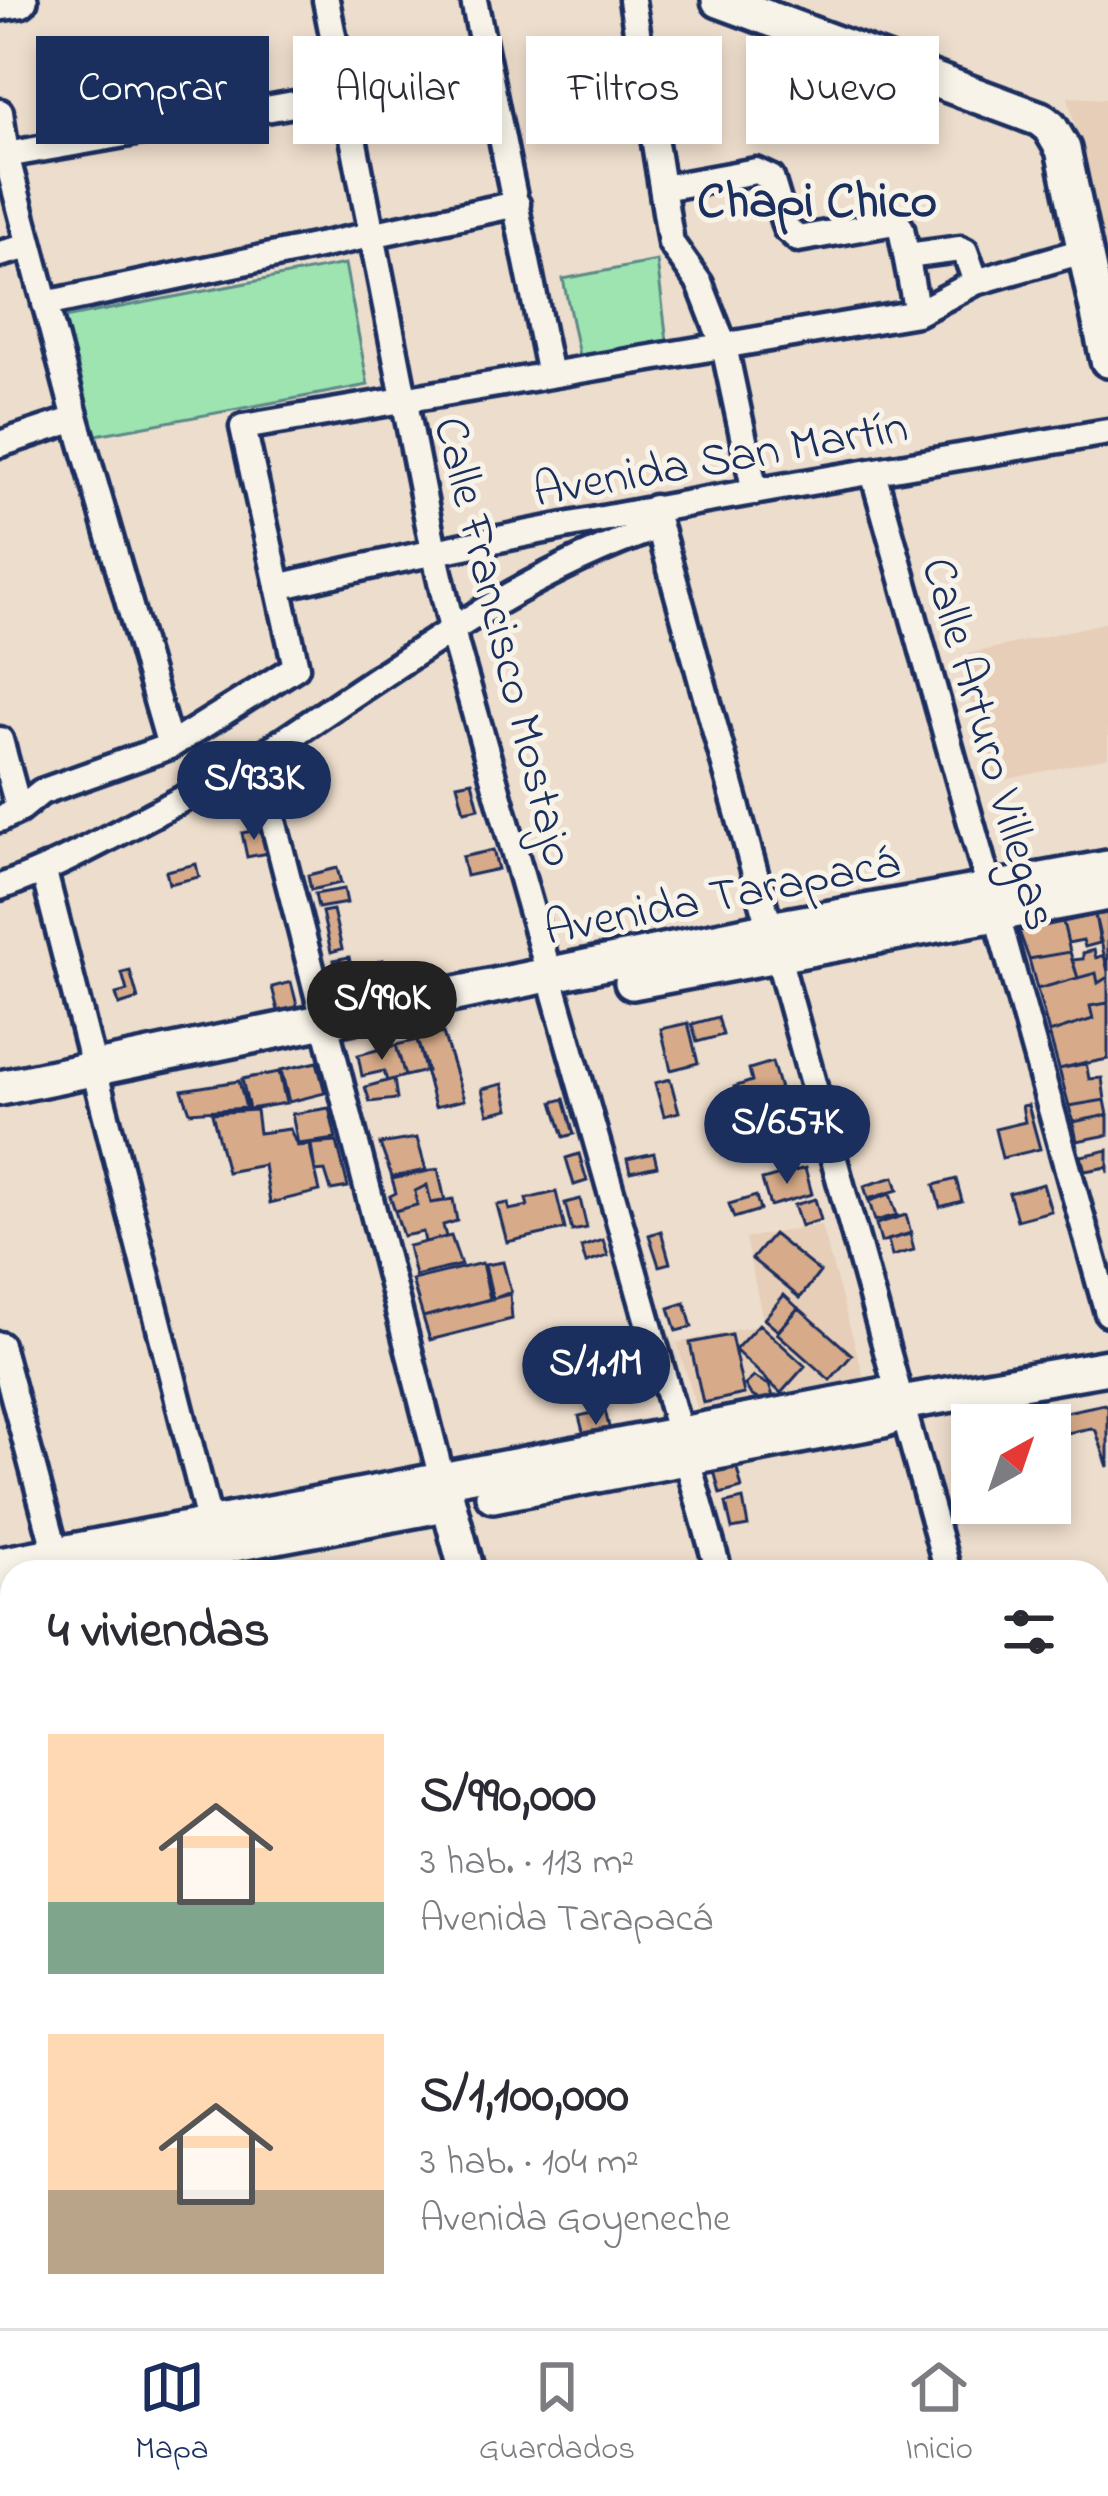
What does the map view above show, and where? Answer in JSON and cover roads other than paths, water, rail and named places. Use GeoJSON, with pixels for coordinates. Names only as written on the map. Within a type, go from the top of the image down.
{"type":"FeatureCollection","features":[{"type":"Feature","properties":{"kind":"street"},"geometry":{"type":"LineString","coordinates":[[0,3],[20,0]]}},
{"type":"Feature","properties":{"kind":"street","name":"Calle Francisco Mostajo"},"geometry":{"type":"LineString","coordinates":[[326,0],[333,36]]}},
{"type":"Feature","properties":{"kind":"street"},"geometry":{"type":"LineString","coordinates":[[474,0],[550,375]]}},
{"type":"Feature","properties":{"kind":"street"},"geometry":{"type":"LineString","coordinates":[[632,0],[671,243],[700,284],[724,346],[755,492]]}},
{"type":"Feature","properties":{"kind":"street"},"geometry":{"type":"LineString","coordinates":[[719,0],[1040,119],[1058,137],[1083,251],[1101,303],[1108,360]]}},
{"type":"Feature","properties":{"kind":"street"},"geometry":{"type":"LineString","coordinates":[[6,154],[293,104]]}},
{"type":"Feature","properties":{"kind":"street"},"geometry":{"type":"LineString","coordinates":[[0,112],[6,154],[45,304],[170,746]]}},
{"type":"Feature","properties":{"kind":"street","name":"Calle Francisco Mostajo"},"geometry":{"type":"LineString","coordinates":[[355,144],[453,630],[715,1560]]}},
{"type":"Feature","properties":{"kind":"street"},"geometry":{"type":"LineString","coordinates":[[662,188],[756,171],[771,178],[786,227],[798,239],[895,222],[901,228],[917,313]]}},
{"type":"Feature","properties":{"kind":"street"},"geometry":{"type":"LineString","coordinates":[[45,304],[517,204]]}},
{"type":"Feature","properties":{"kind":"street"},"geometry":{"type":"LineString","coordinates":[[0,254],[30,246]]}},
{"type":"Feature","properties":{"kind":"street"},"geometry":{"type":"LineString","coordinates":[[907,256],[960,249],[965,251],[976,282]]}},
{"type":"Feature","properties":{"kind":"street"},"geometry":{"type":"LineString","coordinates":[[0,740],[9,815],[40,792],[170,746],[296,667],[243,427],[917,313],[976,282],[1083,251]]}},
{"type":"Feature","properties":{"kind":"street"},"geometry":{"type":"LineString","coordinates":[[0,444],[76,418]]}},
{"type":"Feature","properties":{"kind":"street","name":"Avenida San Martín"},"geometry":{"type":"LineString","coordinates":[[278,587],[434,551],[657,518],[755,492],[1108,432]]}},
{"type":"Feature","properties":{"kind":"street","name":"Calle Arturo Villegas"},"geometry":{"type":"LineString","coordinates":[[873,472],[1108,1313]]}},
{"type":"Feature","properties":{"kind":"street"},"geometry":{"type":"LineString","coordinates":[[0,887],[44,872],[257,758],[453,630],[657,518],[945,1560]]}},
{"type":"Feature","properties":{"kind":"street"},"geometry":{"type":"LineString","coordinates":[[257,758],[464,1560]]}},
{"type":"Feature","properties":{"kind":"street","name":"Avenida Tarapacá"},"geometry":{"type":"LineString","coordinates":[[993,902],[1108,868]]}},
{"type":"Feature","properties":{"kind":"street"},"geometry":{"type":"LineString","coordinates":[[44,872],[216,1548]]}},
{"type":"Feature","properties":{"kind":"street","name":"Avenida Tarapacá"},"geometry":{"type":"LineString","coordinates":[[0,1088],[97,1076],[993,902],[1108,893]]}},
{"type":"Feature","properties":{"kind":"street","name":"Avenida Tarapacá"},"geometry":{"type":"LineString","coordinates":[[0,1107],[97,1076]]}},
{"type":"Feature","properties":{"kind":"street"},"geometry":{"type":"LineString","coordinates":[[0,1345],[57,1560]]}},
{"type":"Feature","properties":{"kind":"street"},"geometry":{"type":"LineString","coordinates":[[901,1403],[1108,1366]]}},
{"type":"Feature","properties":{"kind":"street"},"geometry":{"type":"LineString","coordinates":[[151,1560],[684,1445],[878,1396],[892,1395],[901,1403]]}},
{"type":"Feature","properties":{"kind":"street"},"geometry":{"type":"LineString","coordinates":[[81,1560],[216,1548]]}},
{"type":"Feature","properties":{"kind":"district","name":"Chapi Chico"},"geometry":{"type":"Point","coordinates":[817,198]}}]}
